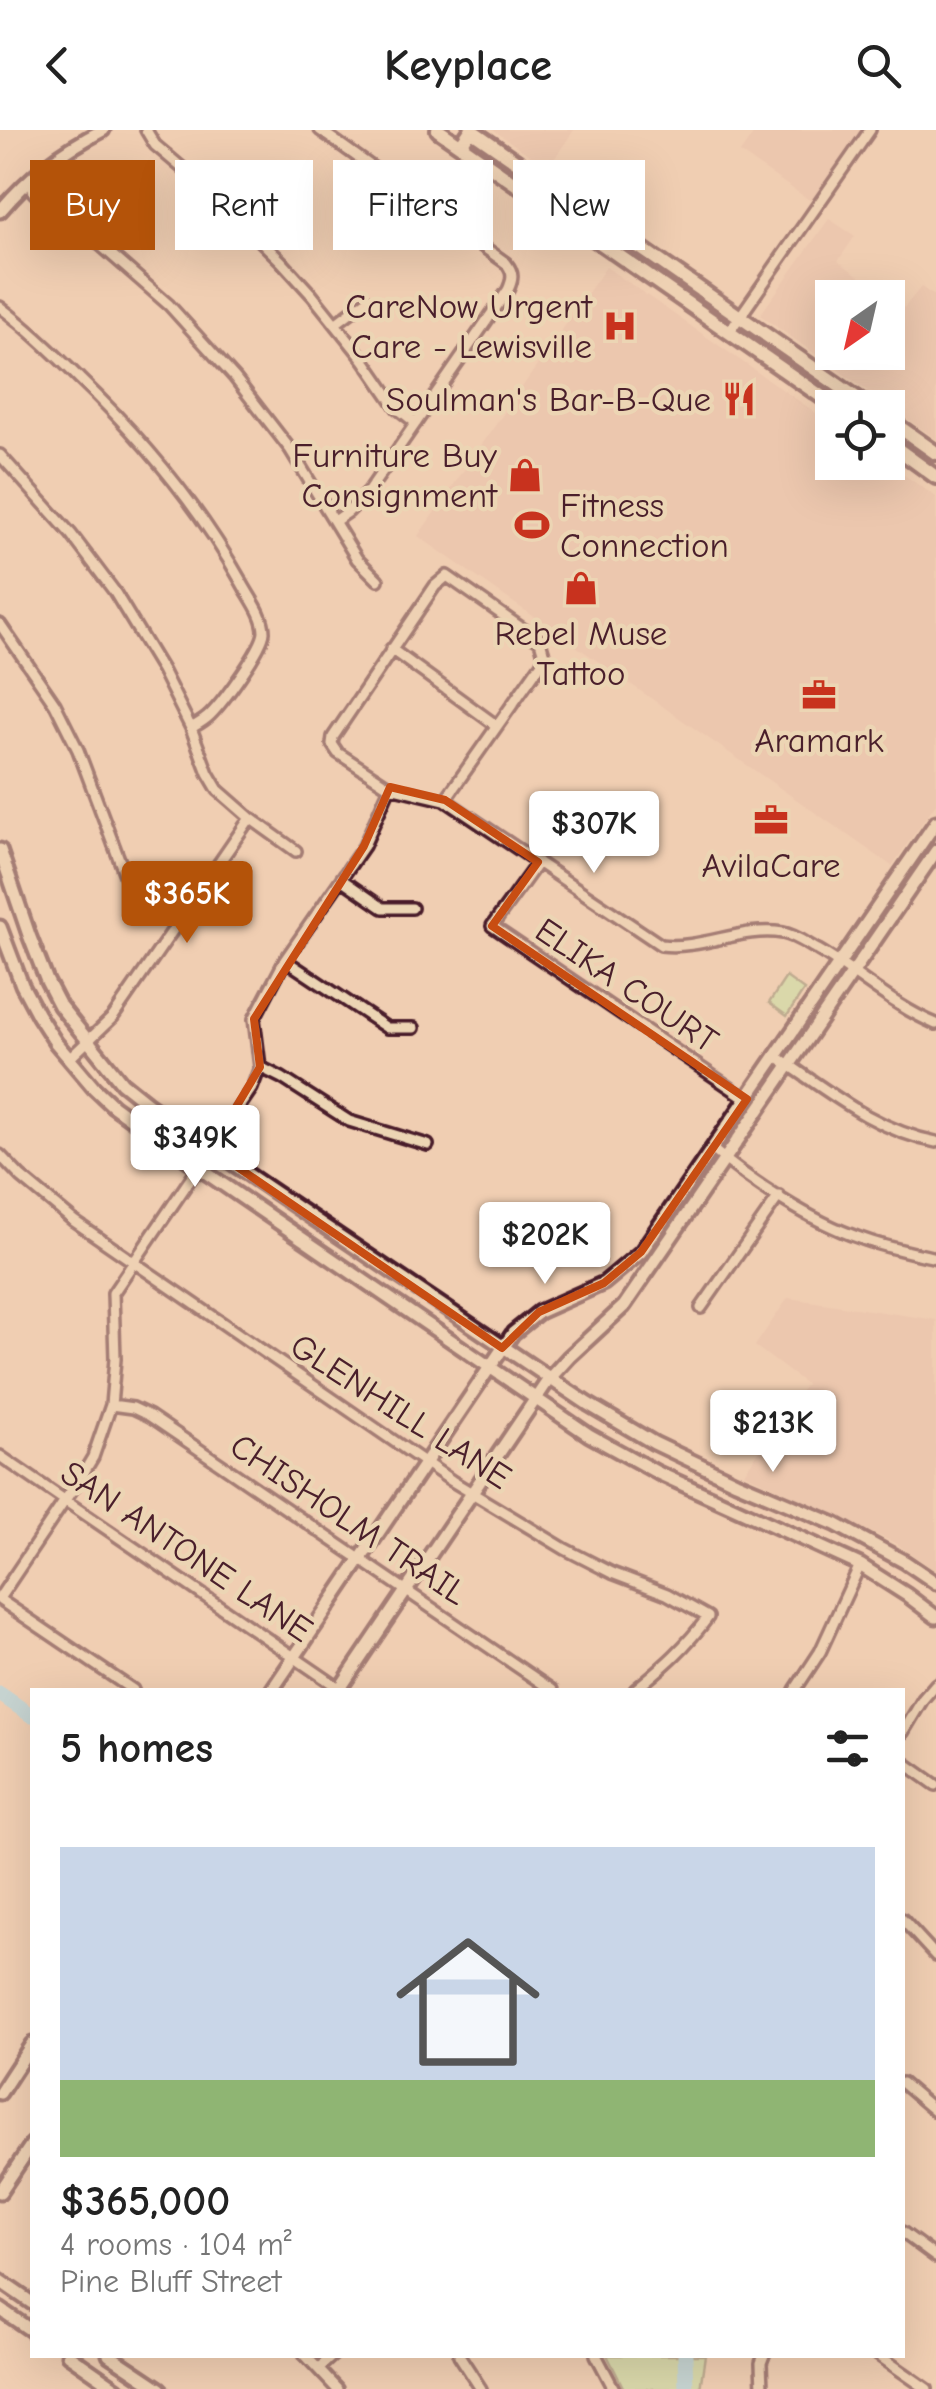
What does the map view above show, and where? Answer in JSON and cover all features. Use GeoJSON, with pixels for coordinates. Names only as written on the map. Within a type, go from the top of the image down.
{"type":"FeatureCollection","features":[{"type":"Feature","properties":{"kind":"main road"},"geometry":{"type":"LineString","coordinates":[[54,160],[103,130]]}},
{"type":"Feature","properties":{"kind":"main road"},"geometry":{"type":"LineString","coordinates":[[438,130],[513,182]]}},
{"type":"Feature","properties":{"kind":"main road"},"geometry":{"type":"LineString","coordinates":[[460,146],[471,130],[514,160]]}},
{"type":"Feature","properties":{"kind":"main road"},"geometry":{"type":"LineString","coordinates":[[0,211],[30,177]]}},
{"type":"Feature","properties":{"kind":"main road"},"geometry":{"type":"LineString","coordinates":[[612,250],[815,392]]}},
{"type":"Feature","properties":{"kind":"main road"},"geometry":{"type":"LineString","coordinates":[[644,250],[845,390]]}},
{"type":"Feature","properties":{"kind":"main road"},"geometry":{"type":"LineString","coordinates":[[905,431],[931,450],[915,462]]}},
{"type":"Feature","properties":{"kind":"main road"},"geometry":{"type":"LineString","coordinates":[[905,455],[936,476]]}},
{"type":"Feature","properties":{"kind":"main road"},"geometry":{"type":"LineString","coordinates":[[342,1688],[549,1379],[624,1306],[854,972],[932,845],[936,822]]}},
{"type":"Feature","properties":{"kind":"main road"},"geometry":{"type":"LineString","coordinates":[[273,1688],[502,1348],[522,1324],[539,1312],[604,1282],[641,1252],[841,963],[932,845]]}},
{"type":"Feature","properties":{"kind":"main road"},"geometry":{"type":"LineString","coordinates":[[0,850],[47,982],[60,1006],[122,1082],[211,1149],[549,1379],[654,1443],[835,1524],[936,1582]]}},
{"type":"Feature","properties":{"kind":"main road"},"geometry":{"type":"LineString","coordinates":[[0,927],[38,1015],[69,1059],[113,1106],[589,1434],[658,1473],[860,1565],[936,1617]]}},
{"type":"Feature","properties":{"kind":"main road"},"geometry":{"type":"LineString","coordinates":[[891,1584],[905,1562]]}},
{"type":"Feature","properties":{"kind":"main road"},"geometry":{"type":"LineString","coordinates":[[0,2093],[30,2047]]}},
{"type":"Feature","properties":{"kind":"main road"},"geometry":{"type":"LineString","coordinates":[[18,2065],[30,2074]]}},
{"type":"Feature","properties":{"kind":"main road"},"geometry":{"type":"LineString","coordinates":[[0,2192],[30,2147]]}},
{"type":"Feature","properties":{"kind":"main road"},"geometry":{"type":"LineString","coordinates":[[0,2282],[30,2302]]}},
{"type":"Feature","properties":{"kind":"main road"},"geometry":{"type":"LineString","coordinates":[[0,2309],[30,2330]]}},
{"type":"Feature","properties":{"kind":"main road"},"geometry":{"type":"LineString","coordinates":[[72,2358],[118,2389]]}},
{"type":"Feature","properties":{"kind":"main road"},"geometry":{"type":"LineString","coordinates":[[114,2358],[160,2389]]}},
{"type":"Feature","properties":{"kind":"street"},"geometry":{"type":"LineString","coordinates":[[146,130],[155,145],[214,195],[281,261],[364,360],[397,408],[416,422]]}},
{"type":"Feature","properties":{"kind":"street"},"geometry":{"type":"LineString","coordinates":[[320,130],[512,271],[508,290],[368,492],[336,521]]}},
{"type":"Feature","properties":{"kind":"street"},"geometry":{"type":"LineString","coordinates":[[730,331],[870,130]]}},
{"type":"Feature","properties":{"kind":"street"},"geometry":{"type":"LineString","coordinates":[[107,250],[169,305],[235,378],[290,449],[357,559],[378,580]]}},
{"type":"Feature","properties":{"kind":"street"},"geometry":{"type":"LineString","coordinates":[[335,324],[367,300]]}},
{"type":"Feature","properties":{"kind":"street"},"geometry":{"type":"LineString","coordinates":[[0,307],[41,340],[152,452],[226,556],[261,618],[264,633],[260,644],[217,707],[191,728]]}},
{"type":"Feature","properties":{"kind":"street"},"geometry":{"type":"LineString","coordinates":[[0,455],[71,534],[114,591],[162,670],[218,790],[296,852]]}},
{"type":"Feature","properties":{"kind":"street"},"geometry":{"type":"LineString","coordinates":[[445,800],[545,658],[540,641],[447,576],[435,586],[333,737],[332,744],[338,753],[390,787],[445,800],[661,945],[676,947],[756,931],[788,934],[936,1024]]}},
{"type":"Feature","properties":{"kind":"street"},"geometry":{"type":"LineString","coordinates":[[0,624],[55,704],[92,781],[125,875],[183,917]]}},
{"type":"Feature","properties":{"kind":"street"},"geometry":{"type":"LineString","coordinates":[[392,649],[497,726]]}},
{"type":"Feature","properties":{"kind":"street"},"geometry":{"type":"LineString","coordinates":[[130,1688],[0,1598],[93,1457],[111,1405],[115,1359],[112,1293],[252,1088],[260,1067],[254,1020],[286,960],[364,846],[390,787]]}},
{"type":"Feature","properties":{"kind":"street"},"geometry":{"type":"LineString","coordinates":[[69,1059],[113,1017],[250,818]]}},
{"type":"Feature","properties":{"kind":"street","name":"ELIKA COURT"},"geometry":{"type":"LineString","coordinates":[[538,862],[492,926],[747,1099]]}},
{"type":"Feature","properties":{"kind":"street"},"geometry":{"type":"LineString","coordinates":[[341,879],[383,908],[412,908]]}},
{"type":"Feature","properties":{"kind":"street"},"geometry":{"type":"LineString","coordinates":[[286,960],[387,1028],[414,1028]]}},
{"type":"Feature","properties":{"kind":"street"},"geometry":{"type":"LineString","coordinates":[[776,1056],[871,1119],[936,1142]]}},
{"type":"Feature","properties":{"kind":"street"},"geometry":{"type":"LineString","coordinates":[[260,1067],[348,1121],[428,1144]]}},
{"type":"Feature","properties":{"kind":"street"},"geometry":{"type":"LineString","coordinates":[[712,1149],[829,1225],[860,1239],[936,1258]]}},
{"type":"Feature","properties":{"kind":"street","name":"GLENHILL LANE"},"geometry":{"type":"LineString","coordinates":[[0,1155],[54,1206],[132,1263],[425,1463],[566,1549],[708,1616],[688,1644],[637,1688]]}},
{"type":"Feature","properties":{"kind":"street"},"geometry":{"type":"LineString","coordinates":[[701,1308],[780,1196]]}},
{"type":"Feature","properties":{"kind":"street","name":"CHISHOLM TRAIL"},"geometry":{"type":"LineString","coordinates":[[111,1405],[134,1408],[150,1416],[549,1688]]}},
{"type":"Feature","properties":{"kind":"street","name":"SAN ANTONE LANE"},"geometry":{"type":"LineString","coordinates":[[0,1456],[338,1688]]}},
{"type":"Feature","properties":{"kind":"street"},"geometry":{"type":"LineString","coordinates":[[797,1688],[820,1652],[860,1565]]}},
{"type":"Feature","properties":{"kind":"street"},"geometry":{"type":"LineString","coordinates":[[905,1729],[936,1684]]}},
{"type":"Feature","properties":{"kind":"street"},"geometry":{"type":"LineString","coordinates":[[905,1762],[936,1785]]}},
{"type":"Feature","properties":{"kind":"street"},"geometry":{"type":"LineString","coordinates":[[905,1921],[936,1956]]}},
{"type":"Feature","properties":{"kind":"street"},"geometry":{"type":"LineString","coordinates":[[905,2085],[936,2112]]}},
{"type":"Feature","properties":{"kind":"street"},"geometry":{"type":"LineString","coordinates":[[905,2234],[936,2257]]}},
{"type":"Feature","properties":{"kind":"street"},"geometry":{"type":"LineString","coordinates":[[307,2358],[338,2389]]}},
{"type":"Feature","properties":{"kind":"street"},"geometry":{"type":"LineString","coordinates":[[319,2368],[330,2358]]}},
{"type":"Feature","properties":{"kind":"street"},"geometry":{"type":"LineString","coordinates":[[461,2358],[481,2389]]}},
{"type":"Feature","properties":{"kind":"street"},"geometry":{"type":"LineString","coordinates":[[598,2358],[614,2389]]}},
{"type":"Feature","properties":{"kind":"street"},"geometry":{"type":"LineString","coordinates":[[762,2389],[764,2358]]}},
{"type":"Feature","properties":{"kind":"street"},"geometry":{"type":"LineString","coordinates":[[882,2358],[927,2389]]}},
{"type":"Feature","properties":{"kind":"highlighted area"},"geometry":{"type":"Polygon","coordinates":[[[390,787],[445,800],[538,862],[492,926],[747,1099],[641,1252],[604,1283],[539,1312],[502,1348],[211,1149],[260,1067],[254,1019],[364,846],[390,787]]]}},
{"type":"Feature","properties":{"kind":"shaded area"},"geometry":{"type":"Polygon","coordinates":[[[493,130],[574,130],[553,160],[536,160],[493,130]]]}},
{"type":"Feature","properties":{"kind":"shaded area"},"geometry":{"type":"Polygon","coordinates":[[[756,130],[865,130],[814,203],[740,153],[756,130]]]}},
{"type":"Feature","properties":{"kind":"shaded area"},"geometry":{"type":"Polygon","coordinates":[[[829,219],[855,236],[838,261],[865,280],[815,280],[815,354],[760,315],[829,219]]]}},
{"type":"Feature","properties":{"kind":"shaded area"},"geometry":{"type":"Polygon","coordinates":[[[606,267],[815,412],[815,480],[905,480],[905,475],[936,497],[936,803],[892,866],[418,536],[606,267]]]}},
{"type":"Feature","properties":{"kind":"shaded area"},"geometry":{"type":"Polygon","coordinates":[[[921,287],[936,297],[936,439],[905,417],[905,390],[866,390],[838,370],[905,370],[905,307],[921,287]]]}},
{"type":"Feature","properties":{"kind":"shaded area"},"geometry":{"type":"Polygon","coordinates":[[[788,1298],[936,1320],[936,1571],[897,1544],[744,1473],[806,1384],[755,1346],[788,1298]]]}},
{"type":"Feature","properties":{"kind":"green space"},"geometry":{"type":"Polygon","coordinates":[[[786,977],[804,990],[787,1016],[769,1003],[786,977]]]}},
{"type":"Feature","properties":{"kind":"green space"},"geometry":{"type":"Polygon","coordinates":[[[608,2358],[705,2358],[700,2389],[624,2389],[608,2358]]]}},
{"type":"Feature","properties":{"kind":"waterway"},"geometry":{"type":"LineString","coordinates":[[0,1694],[30,1715]]}},
{"type":"Feature","properties":{"kind":"waterway"},"geometry":{"type":"LineString","coordinates":[[685,2358],[686,2389]]}},
{"type":"Feature","properties":{"kind":"place","name":"CareNow Urgent Care - Lewisville"},"geometry":{"type":"Point","coordinates":[620,326]}},
{"type":"Feature","properties":{"kind":"place","name":"Soulman's Bar-B-Que"},"geometry":{"type":"Point","coordinates":[739,399]}},
{"type":"Feature","properties":{"kind":"place","name":"Furniture Buy Consignment"},"geometry":{"type":"Point","coordinates":[525,475]}},
{"type":"Feature","properties":{"kind":"place","name":"Fitness Connection"},"geometry":{"type":"Point","coordinates":[532,525]}},
{"type":"Feature","properties":{"kind":"place","name":"Rebel Muse Tattoo"},"geometry":{"type":"Point","coordinates":[581,588]}},
{"type":"Feature","properties":{"kind":"place","name":"Aramark"},"geometry":{"type":"Point","coordinates":[819,695]}},
{"type":"Feature","properties":{"kind":"place","name":"AvilaCare"},"geometry":{"type":"Point","coordinates":[771,820]}}]}
